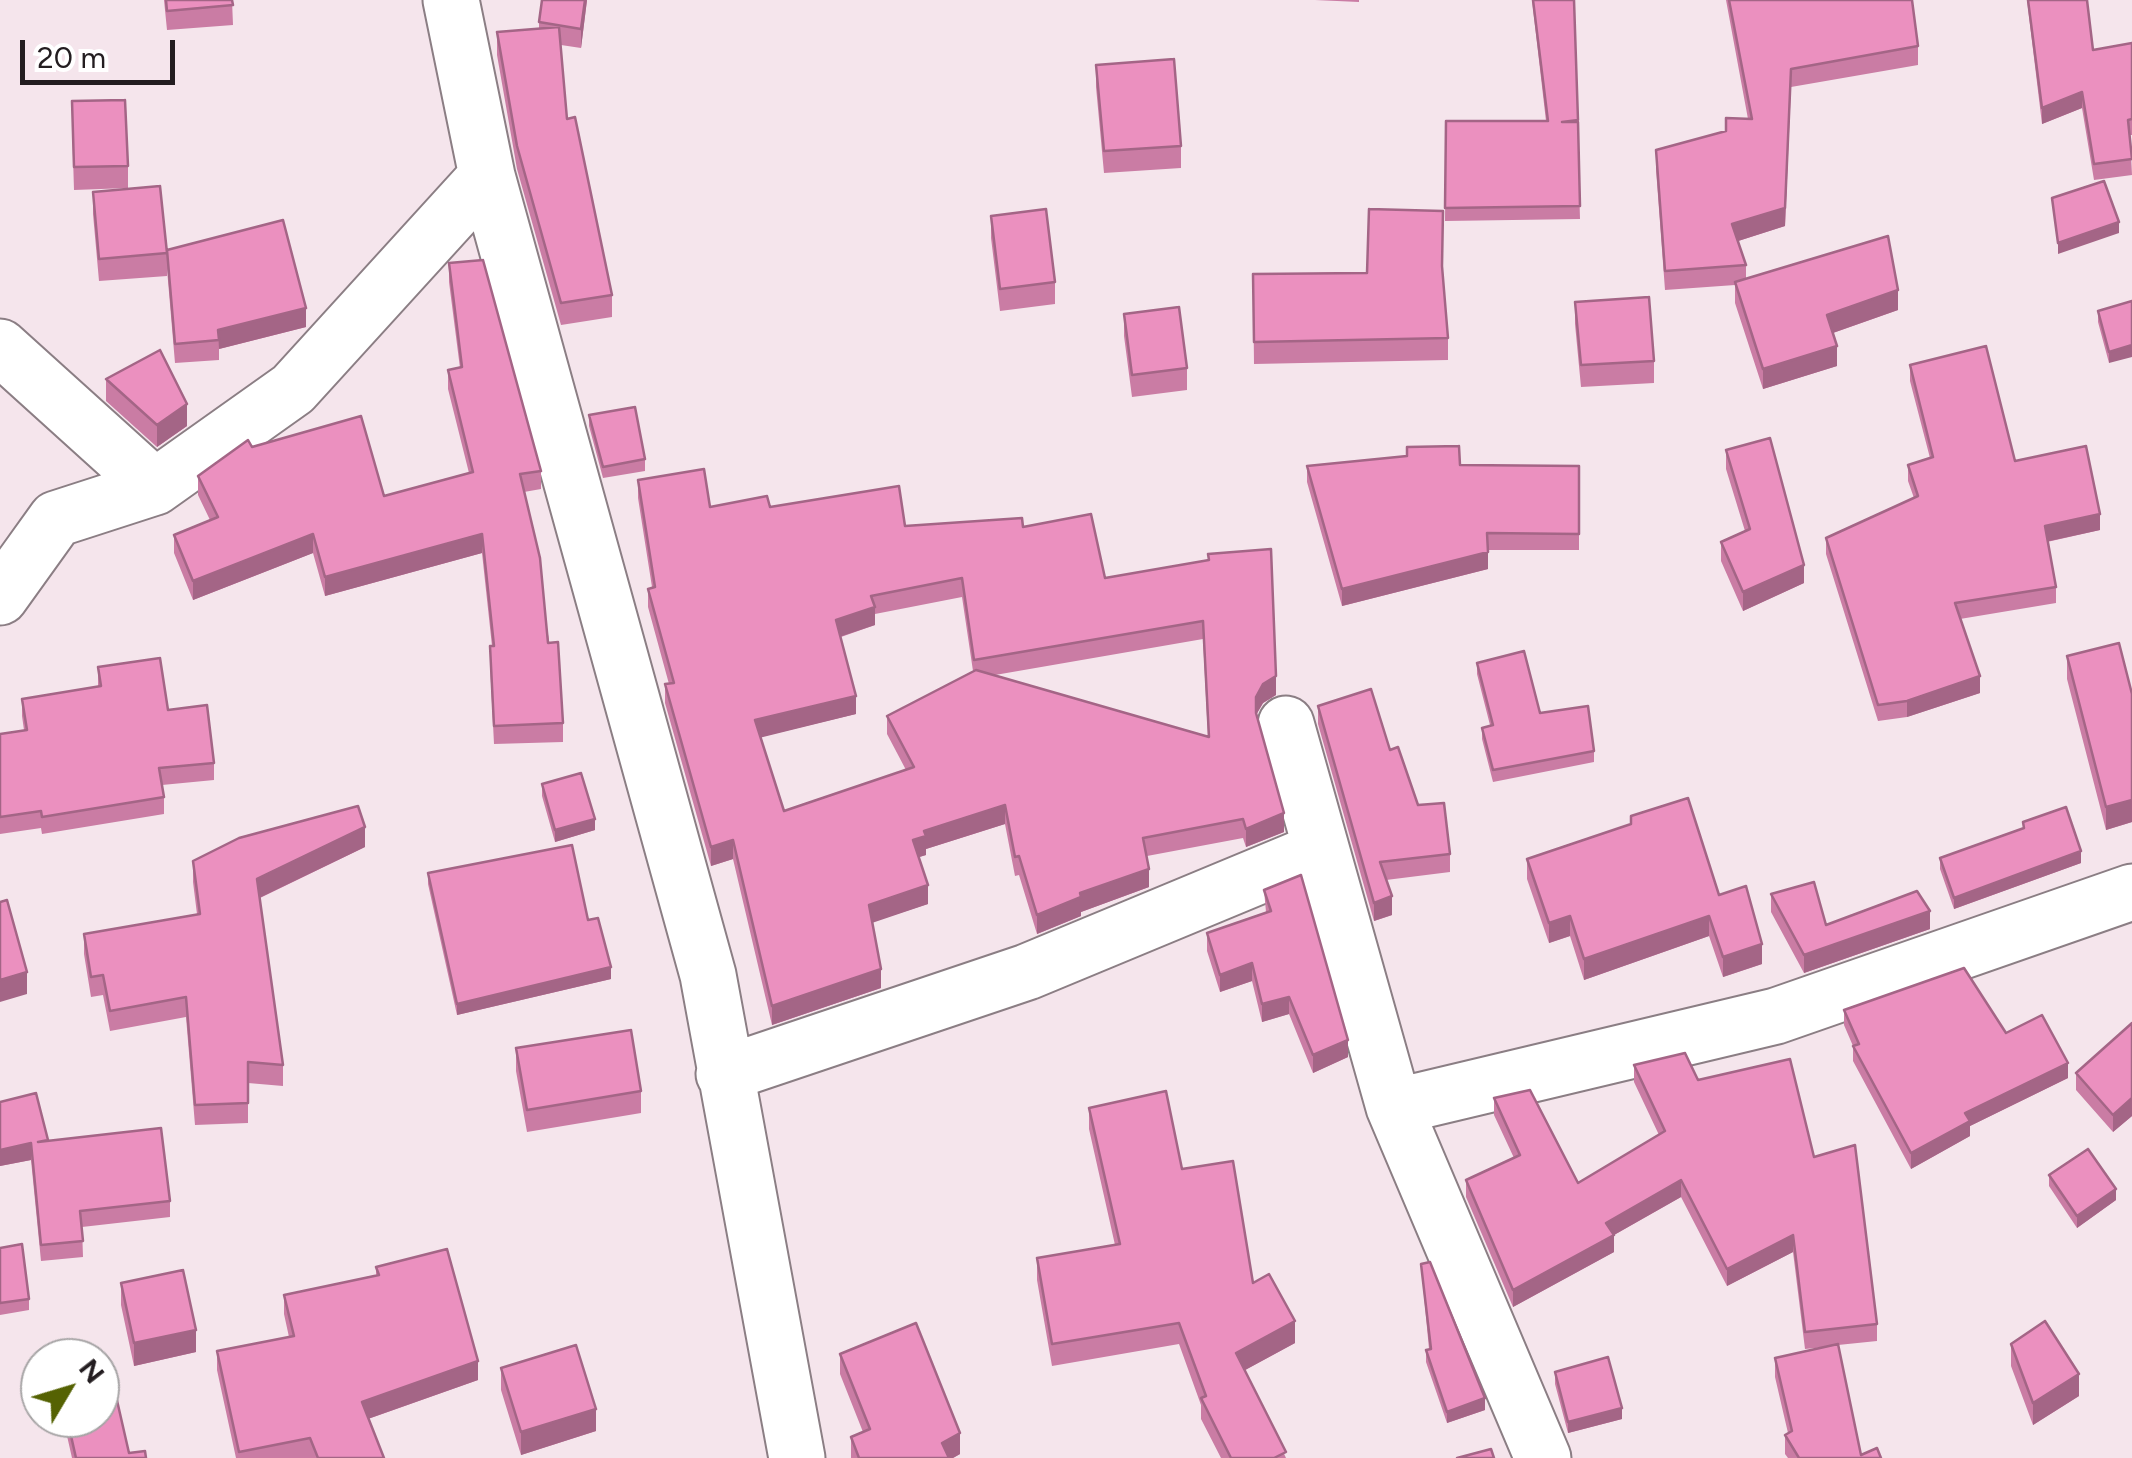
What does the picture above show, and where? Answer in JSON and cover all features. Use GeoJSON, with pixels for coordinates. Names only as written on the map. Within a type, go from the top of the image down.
{"type":"FeatureCollection","features":[{"type":"Feature","properties":{"kind":"street"},"geometry":{"type":"LineString","coordinates":[[452,0],[487,176],[708,976],[797,1458]]}},
{"type":"Feature","properties":{"kind":"street"},"geometry":{"type":"LineString","coordinates":[[0,597],[56,519],[155,488],[293,389],[487,176]]}},
{"type":"Feature","properties":{"kind":"street"},"geometry":{"type":"LineString","coordinates":[[0,347],[155,488]]}},
{"type":"Feature","properties":{"kind":"street"},"geometry":{"type":"LineString","coordinates":[[1286,724],[1394,1108],[1543,1458]]}},
{"type":"Feature","properties":{"kind":"street"},"geometry":{"type":"LineString","coordinates":[[724,1074],[1027,972],[1321,850]]}},
{"type":"Feature","properties":{"kind":"street"},"geometry":{"type":"LineString","coordinates":[[1394,1108],[1776,1016],[2132,892]]}},
{"type":"Feature","properties":{"kind":"building"},"geometry":{"type":"Polygon","coordinates":[[[166,0],[232,0],[233,5],[167,11],[166,0]]]}},
{"type":"Feature","properties":{"kind":"building"},"geometry":{"type":"Polygon","coordinates":[[[542,0],[585,0],[581,29],[539,22],[542,0]]]}},
{"type":"Feature","properties":{"kind":"building"},"geometry":{"type":"Polygon","coordinates":[[[1533,0],[1574,0],[1578,120],[1562,122],[1578,122],[1580,206],[1445,208],[1446,121],[1548,121],[1533,0]]]}},
{"type":"Feature","properties":{"kind":"building"},"geometry":{"type":"Polygon","coordinates":[[[1729,0],[1912,0],[1918,46],[1791,69],[1785,208],[1732,224],[1746,265],[1665,271],[1656,150],[1726,131],[1726,118],[1752,119],[1729,0]]]}},
{"type":"Feature","properties":{"kind":"building"},"geometry":{"type":"Polygon","coordinates":[[[2028,0],[2087,0],[2093,50],[2132,43],[2132,119],[2128,120],[2132,159],[2094,164],[2082,92],[2042,108],[2028,0]]]}},
{"type":"Feature","properties":{"kind":"building"},"geometry":{"type":"Polygon","coordinates":[[[559,27],[567,119],[575,117],[612,295],[561,303],[517,146],[497,32],[559,27]]]}},
{"type":"Feature","properties":{"kind":"building"},"geometry":{"type":"Polygon","coordinates":[[[1174,59],[1181,146],[1104,151],[1096,65],[1174,59]]]}},
{"type":"Feature","properties":{"kind":"building"},"geometry":{"type":"Polygon","coordinates":[[[125,100],[128,166],[74,167],[72,101],[125,100]]]}},
{"type":"Feature","properties":{"kind":"building"},"geometry":{"type":"Polygon","coordinates":[[[2104,181],[2119,222],[2058,243],[2052,198],[2104,181]]]}},
{"type":"Feature","properties":{"kind":"building"},"geometry":{"type":"Polygon","coordinates":[[[160,186],[167,253],[99,259],[93,192],[160,186]]]}},
{"type":"Feature","properties":{"kind":"building"},"geometry":{"type":"Polygon","coordinates":[[[1046,209],[1055,282],[1000,289],[991,216],[1046,209]]]}},
{"type":"Feature","properties":{"kind":"building"},"geometry":{"type":"Polygon","coordinates":[[[1369,209],[1443,211],[1442,266],[1448,338],[1254,342],[1253,274],[1367,273],[1369,209]]]}},
{"type":"Feature","properties":{"kind":"building"},"geometry":{"type":"Polygon","coordinates":[[[283,220],[306,308],[218,330],[219,340],[175,344],[167,250],[283,220]]]}},
{"type":"Feature","properties":{"kind":"building"},"geometry":{"type":"Polygon","coordinates":[[[1888,236],[1898,290],[1827,315],[1837,346],[1763,369],[1735,282],[1888,236]]]}},
{"type":"Feature","properties":{"kind":"building"},"geometry":{"type":"Polygon","coordinates":[[[483,260],[541,471],[520,474],[540,558],[548,643],[558,642],[563,723],[494,726],[490,646],[494,646],[482,534],[325,577],[313,534],[193,581],[174,535],[218,517],[198,476],[248,440],[252,447],[361,416],[384,496],[473,472],[448,370],[462,367],[449,263],[483,260]]]}},
{"type":"Feature","properties":{"kind":"building"},"geometry":{"type":"Polygon","coordinates":[[[1649,297],[1654,361],[1581,365],[1575,302],[1649,297]]]}},
{"type":"Feature","properties":{"kind":"building"},"geometry":{"type":"Polygon","coordinates":[[[2132,301],[2132,345],[2109,352],[2098,311],[2132,301]]]}},
{"type":"Feature","properties":{"kind":"building"},"geometry":{"type":"Polygon","coordinates":[[[1179,307],[1187,368],[1132,375],[1124,314],[1179,307]]]}},
{"type":"Feature","properties":{"kind":"building"},"geometry":{"type":"Polygon","coordinates":[[[1986,346],[2015,461],[2086,446],[2100,514],[2045,526],[2056,587],[1955,603],[1980,676],[1907,701],[1878,705],[1826,538],[1918,496],[1908,465],[1933,457],[1910,365],[1986,346]]]}},
{"type":"Feature","properties":{"kind":"building"},"geometry":{"type":"Polygon","coordinates":[[[160,350],[187,404],[157,425],[106,379],[160,350]]]}},
{"type":"Feature","properties":{"kind":"building"},"geometry":{"type":"Polygon","coordinates":[[[635,407],[645,459],[603,467],[589,415],[635,407]]]}},
{"type":"Feature","properties":{"kind":"building"},"geometry":{"type":"Polygon","coordinates":[[[1770,438],[1804,565],[1743,592],[1721,542],[1750,529],[1726,450],[1770,438]]]}},
{"type":"Feature","properties":{"kind":"building"},"geometry":{"type":"Polygon","coordinates":[[[1459,446],[1460,465],[1579,466],[1579,534],[1487,533],[1488,552],[1342,589],[1307,466],[1407,456],[1407,447],[1459,446]]]}},
{"type":"Feature","properties":{"kind":"building"},"geometry":{"type":"Polygon","coordinates":[[[704,469],[710,507],[767,496],[770,507],[899,486],[905,526],[1022,518],[1023,527],[1091,514],[1105,578],[1209,560],[1208,554],[1271,549],[1276,676],[1263,684],[1256,697],[1256,713],[1284,813],[1246,829],[1243,819],[1143,838],[1149,869],[1080,893],[1081,897],[1037,915],[1019,856],[1015,857],[1005,805],[924,831],[926,836],[913,840],[928,885],[869,905],[881,969],[772,1006],[733,840],[711,847],[665,684],[674,683],[648,589],[655,587],[638,480],[704,469]],[[962,578],[871,596],[875,607],[836,620],[856,696],[755,720],[784,811],[914,767],[887,716],[976,670],[1209,737],[1203,621],[974,660],[962,578]]]}},
{"type":"Feature","properties":{"kind":"building"},"geometry":{"type":"Polygon","coordinates":[[[2119,643],[2132,694],[2132,800],[2106,807],[2067,656],[2119,643]]]}},
{"type":"Feature","properties":{"kind":"building"},"geometry":{"type":"Polygon","coordinates":[[[1524,651],[1540,713],[1588,706],[1594,751],[1493,770],[1482,728],[1493,725],[1477,663],[1524,651]]]}},
{"type":"Feature","properties":{"kind":"building"},"geometry":{"type":"Polygon","coordinates":[[[160,658],[168,710],[207,705],[214,763],[159,768],[164,797],[42,817],[41,811],[0,817],[0,734],[27,730],[22,699],[101,686],[98,667],[160,658]]]}},
{"type":"Feature","properties":{"kind":"building"},"geometry":{"type":"Polygon","coordinates":[[[1371,689],[1390,750],[1398,747],[1418,805],[1444,803],[1450,854],[1380,862],[1392,896],[1374,903],[1318,706],[1371,689]]]}},
{"type":"Feature","properties":{"kind":"building"},"geometry":{"type":"Polygon","coordinates":[[[581,773],[595,819],[555,830],[542,784],[581,773]]]}},
{"type":"Feature","properties":{"kind":"building"},"geometry":{"type":"Polygon","coordinates":[[[1688,798],[1719,895],[1746,886],[1762,944],[1723,957],[1709,916],[1584,959],[1570,916],[1549,923],[1527,859],[1631,824],[1631,816],[1688,798]]]}},
{"type":"Feature","properties":{"kind":"building"},"geometry":{"type":"Polygon","coordinates":[[[358,806],[365,827],[257,879],[283,1065],[248,1062],[248,1103],[195,1105],[186,997],[110,1011],[103,975],[91,977],[84,934],[200,914],[193,861],[239,838],[358,806]]]}},
{"type":"Feature","properties":{"kind":"building"},"geometry":{"type":"Polygon","coordinates":[[[2066,807],[2081,851],[1954,898],[1940,858],[2024,828],[2023,822],[2066,807]]]}},
{"type":"Feature","properties":{"kind":"building"},"geometry":{"type":"Polygon","coordinates":[[[572,845],[588,920],[598,918],[611,967],[457,1004],[428,873],[572,845]]]}},
{"type":"Feature","properties":{"kind":"building"},"geometry":{"type":"Polygon","coordinates":[[[1301,875],[1348,1040],[1313,1055],[1289,997],[1262,1004],[1252,963],[1220,975],[1207,933],[1271,911],[1264,890],[1301,875]]]}},
{"type":"Feature","properties":{"kind":"building"},"geometry":{"type":"Polygon","coordinates":[[[1814,882],[1826,925],[1917,891],[1930,911],[1804,955],[1771,894],[1814,882]]]}},
{"type":"Feature","properties":{"kind":"building"},"geometry":{"type":"Polygon","coordinates":[[[7,900],[27,972],[0,980],[0,902],[7,900]]]}},
{"type":"Feature","properties":{"kind":"building"},"geometry":{"type":"Polygon","coordinates":[[[1964,968],[2006,1033],[2042,1015],[2068,1063],[1965,1113],[1970,1121],[1911,1153],[1853,1046],[1859,1044],[1844,1010],[1964,968]]]}},
{"type":"Feature","properties":{"kind":"building"},"geometry":{"type":"Polygon","coordinates":[[[2132,1023],[2132,1098],[2113,1115],[2076,1073],[2132,1023]]]}},
{"type":"Feature","properties":{"kind":"building"},"geometry":{"type":"Polygon","coordinates":[[[631,1030],[641,1091],[527,1110],[516,1048],[631,1030]]]}},
{"type":"Feature","properties":{"kind":"building"},"geometry":{"type":"Polygon","coordinates":[[[1685,1053],[1698,1080],[1790,1059],[1814,1157],[1855,1145],[1877,1324],[1805,1332],[1793,1235],[1727,1269],[1681,1180],[1606,1223],[1614,1235],[1513,1290],[1466,1180],[1520,1155],[1494,1098],[1530,1090],[1578,1183],[1665,1131],[1634,1065],[1685,1053]]]}},
{"type":"Feature","properties":{"kind":"building"},"geometry":{"type":"Polygon","coordinates":[[[1166,1091],[1182,1169],[1233,1161],[1253,1283],[1269,1274],[1295,1321],[1236,1353],[1286,1452],[1274,1458],[1231,1458],[1201,1398],[1206,1396],[1179,1323],[1052,1344],[1037,1258],[1120,1244],[1089,1108],[1166,1091]]]}},
{"type":"Feature","properties":{"kind":"building"},"geometry":{"type":"Polygon","coordinates":[[[36,1093],[48,1140],[38,1142],[161,1128],[170,1201],[80,1211],[83,1241],[41,1245],[31,1143],[0,1150],[0,1102],[36,1093]]]}},
{"type":"Feature","properties":{"kind":"building"},"geometry":{"type":"Polygon","coordinates":[[[2088,1149],[2116,1189],[2077,1216],[2049,1175],[2088,1149]]]}},
{"type":"Feature","properties":{"kind":"building"},"geometry":{"type":"Polygon","coordinates":[[[22,1244],[29,1299],[0,1303],[0,1248],[22,1244]]]}},
{"type":"Feature","properties":{"kind":"building"},"geometry":{"type":"Polygon","coordinates":[[[447,1249],[478,1361],[362,1402],[384,1458],[318,1458],[310,1438],[239,1452],[217,1351],[294,1336],[284,1295],[379,1275],[376,1267],[447,1249]]]}},
{"type":"Feature","properties":{"kind":"building"},"geometry":{"type":"Polygon","coordinates":[[[1430,1262],[1485,1398],[1447,1412],[1426,1350],[1431,1349],[1421,1264],[1430,1262]]]}},
{"type":"Feature","properties":{"kind":"building"},"geometry":{"type":"Polygon","coordinates":[[[183,1270],[196,1330],[134,1343],[121,1283],[183,1270]]]}},
{"type":"Feature","properties":{"kind":"building"},"geometry":{"type":"Polygon","coordinates":[[[2045,1321],[2079,1374],[2033,1403],[2011,1344],[2045,1321]]]}},
{"type":"Feature","properties":{"kind":"building"},"geometry":{"type":"Polygon","coordinates":[[[916,1323],[960,1433],[942,1443],[949,1458],[859,1458],[851,1437],[870,1429],[840,1354],[916,1323]]]}},
{"type":"Feature","properties":{"kind":"building"},"geometry":{"type":"Polygon","coordinates":[[[1838,1344],[1861,1455],[1877,1448],[1881,1458],[1799,1458],[1785,1435],[1792,1431],[1775,1358],[1838,1344]]]}},
{"type":"Feature","properties":{"kind":"building"},"geometry":{"type":"Polygon","coordinates":[[[576,1345],[596,1409],[521,1432],[501,1368],[576,1345]]]}},
{"type":"Feature","properties":{"kind":"building"},"geometry":{"type":"Polygon","coordinates":[[[1608,1357],[1622,1408],[1568,1422],[1555,1372],[1608,1357]]]}},
{"type":"Feature","properties":{"kind":"building"},"geometry":{"type":"Polygon","coordinates":[[[120,1414],[129,1453],[145,1451],[146,1458],[76,1458],[72,1438],[120,1438],[120,1414]]]}},
{"type":"Feature","properties":{"kind":"building"},"geometry":{"type":"Polygon","coordinates":[[[1491,1449],[1494,1458],[1457,1458],[1491,1449]]]}}]}
